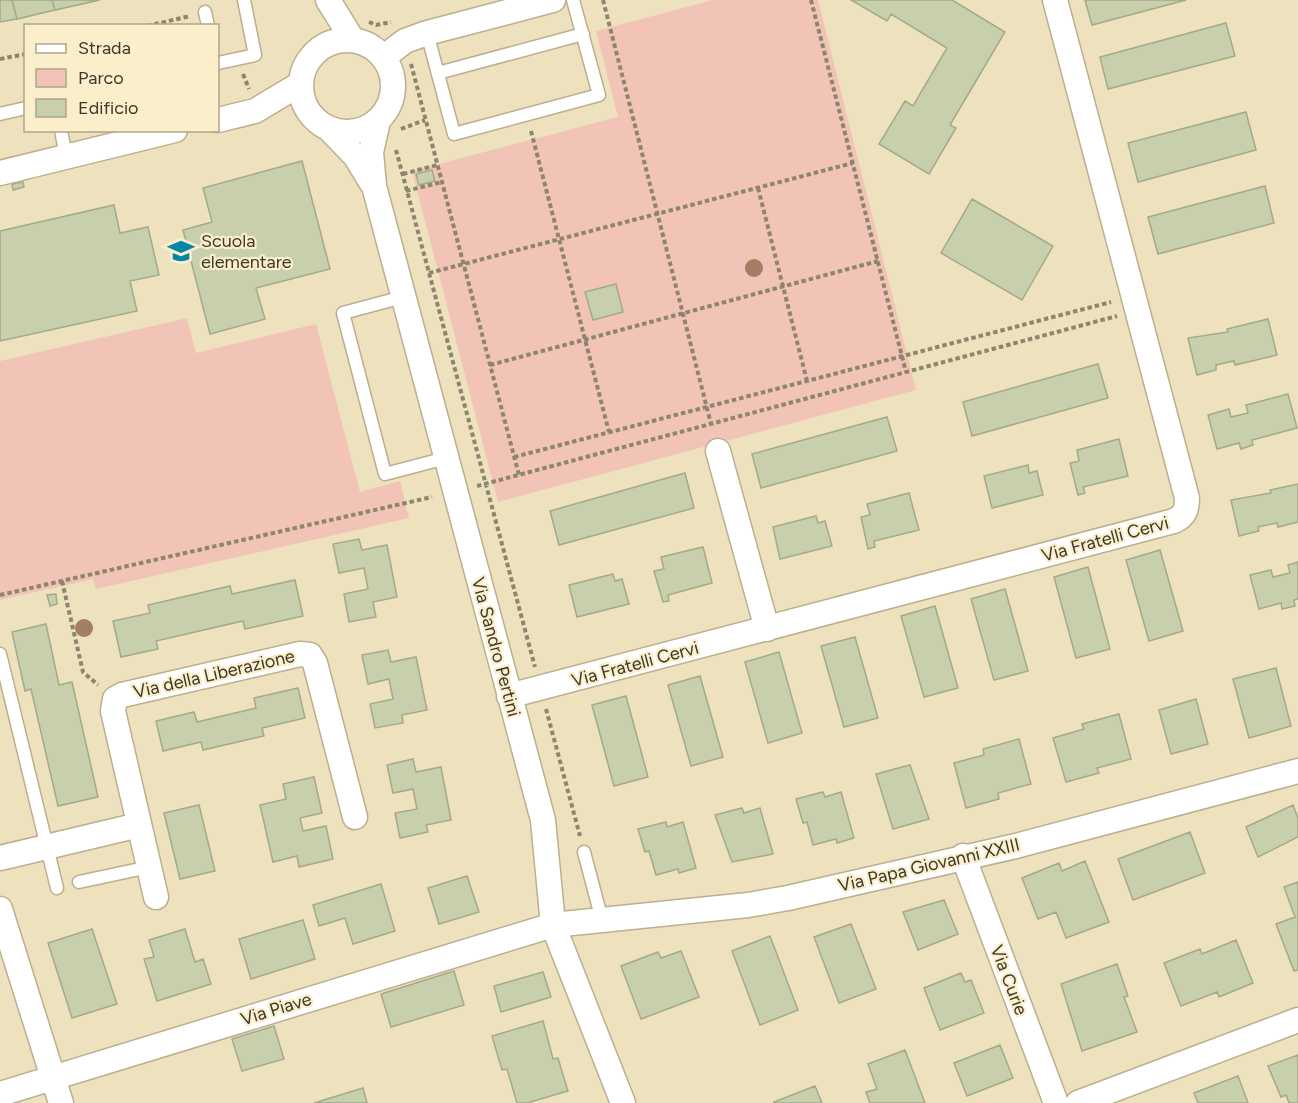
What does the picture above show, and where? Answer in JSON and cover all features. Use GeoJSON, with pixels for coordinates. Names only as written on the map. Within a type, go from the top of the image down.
{"type":"FeatureCollection","features":[{"type":"Feature","properties":{"kind":"street"},"geometry":{"type":"LineString","coordinates":[[322,0],[324,45]]}},
{"type":"Feature","properties":{"kind":"street"},"geometry":{"type":"LineString","coordinates":[[328,0],[352,39]]}},
{"type":"Feature","properties":{"kind":"street"},"geometry":{"type":"LineString","coordinates":[[384,57],[416,37],[553,0]]}},
{"type":"Feature","properties":{"kind":"street","name":"Via Fratelli Cervi"},"geometry":{"type":"LineString","coordinates":[[509,696],[1182,517],[1187,509],[1184,487],[1055,0]]}},
{"type":"Feature","properties":{"kind":"street"},"geometry":{"type":"LineString","coordinates":[[255,111],[320,122],[355,132],[378,121],[392,97],[392,76],[384,57],[370,45],[352,39],[338,40],[324,45],[312,55],[304,68],[300,84],[305,106],[320,122]]}},
{"type":"Feature","properties":{"kind":"street"},"geometry":{"type":"LineString","coordinates":[[219,120],[255,111],[300,84]]}},
{"type":"Feature","properties":{"kind":"street","name":"Via Sandro Pertini"},"geometry":{"type":"LineString","coordinates":[[378,121],[371,152],[374,186],[543,820],[553,925],[623,1103]]}},
{"type":"Feature","properties":{"kind":"street","name":"Via Sandro Pertini"},"geometry":{"type":"LineString","coordinates":[[320,122],[356,157],[374,186]]}},
{"type":"Feature","properties":{"kind":"street"},"geometry":{"type":"LineString","coordinates":[[0,172],[167,132]]}},
{"type":"Feature","properties":{"kind":"street"},"geometry":{"type":"LineString","coordinates":[[718,451],[767,629]]}},
{"type":"Feature","properties":{"kind":"street","name":"Via della Liberazione"},"geometry":{"type":"LineString","coordinates":[[156,897],[113,711],[115,699],[122,695],[300,654],[310,655],[315,663],[355,817]]}},
{"type":"Feature","properties":{"kind":"street","name":"Via Papa Giovanni XXIII"},"geometry":{"type":"LineString","coordinates":[[553,925],[748,905],[963,856],[1017,846],[1298,771]]}},
{"type":"Feature","properties":{"kind":"street"},"geometry":{"type":"LineString","coordinates":[[0,858],[139,825]]}},
{"type":"Feature","properties":{"kind":"street","name":"Via Curie"},"geometry":{"type":"LineString","coordinates":[[963,856],[1056,1103]]}},
{"type":"Feature","properties":{"kind":"street"},"geometry":{"type":"LineString","coordinates":[[0,909],[60,1103]]}},
{"type":"Feature","properties":{"kind":"street","name":"Via Piave"},"geometry":{"type":"LineString","coordinates":[[0,1094],[553,925]]}},
{"type":"Feature","properties":{"kind":"street"},"geometry":{"type":"LineString","coordinates":[[1078,1103],[1298,1020]]}},
{"type":"Feature","properties":{"kind":"lane"},"geometry":{"type":"LineString","coordinates":[[219,63],[255,55],[244,0]]}},
{"type":"Feature","properties":{"kind":"lane"},"geometry":{"type":"LineString","coordinates":[[416,37],[438,73],[454,134],[599,95],[573,0]]}},
{"type":"Feature","properties":{"kind":"lane"},"geometry":{"type":"LineString","coordinates":[[205,12],[208,24]]}},
{"type":"Feature","properties":{"kind":"lane"},"geometry":{"type":"LineString","coordinates":[[438,73],[583,34]]}},
{"type":"Feature","properties":{"kind":"lane"},"geometry":{"type":"LineString","coordinates":[[0,114],[24,108]]}},
{"type":"Feature","properties":{"kind":"lane"},"geometry":{"type":"LineString","coordinates":[[61,132],[66,157]]}},
{"type":"Feature","properties":{"kind":"lane"},"geometry":{"type":"LineString","coordinates":[[403,297],[343,313],[385,474],[446,458]]}},
{"type":"Feature","properties":{"kind":"lane"},"geometry":{"type":"LineString","coordinates":[[0,654],[57,888]]}},
{"type":"Feature","properties":{"kind":"lane"},"geometry":{"type":"LineString","coordinates":[[584,852],[602,920]]}},
{"type":"Feature","properties":{"kind":"lane"},"geometry":{"type":"LineString","coordinates":[[79,882],[149,867]]}},
{"type":"Feature","properties":{"kind":"path"},"geometry":{"type":"LineString","coordinates":[[603,0],[718,451]]}},
{"type":"Feature","properties":{"kind":"path"},"geometry":{"type":"LineString","coordinates":[[811,0],[906,372]]}},
{"type":"Feature","properties":{"kind":"path"},"geometry":{"type":"LineString","coordinates":[[155,24],[205,12]]}},
{"type":"Feature","properties":{"kind":"path"},"geometry":{"type":"LineString","coordinates":[[416,37],[425,120],[519,475]]}},
{"type":"Feature","properties":{"kind":"path"},"geometry":{"type":"LineString","coordinates":[[0,59],[24,54]]}},
{"type":"Feature","properties":{"kind":"path"},"geometry":{"type":"LineString","coordinates":[[526,115],[609,432]]}},
{"type":"Feature","properties":{"kind":"path"},"geometry":{"type":"LineString","coordinates":[[395,138],[405,126],[425,120]]}},
{"type":"Feature","properties":{"kind":"path"},"geometry":{"type":"LineString","coordinates":[[396,144],[584,852]]}},
{"type":"Feature","properties":{"kind":"path"},"geometry":{"type":"LineString","coordinates":[[429,273],[853,163]]}},
{"type":"Feature","properties":{"kind":"path"},"geometry":{"type":"LineString","coordinates":[[403,174],[437,165]]}},
{"type":"Feature","properties":{"kind":"path"},"geometry":{"type":"LineString","coordinates":[[758,188],[807,381]]}},
{"type":"Feature","properties":{"kind":"path"},"geometry":{"type":"LineString","coordinates":[[490,365],[878,261]]}},
{"type":"Feature","properties":{"kind":"path"},"geometry":{"type":"LineString","coordinates":[[0,595],[486,484],[1119,315],[1116,300],[514,457]]}},
{"type":"Feature","properties":{"kind":"path"},"geometry":{"type":"LineString","coordinates":[[62,581],[83,672],[115,699]]}},
{"type":"Feature","properties":{"kind":"green space"},"geometry":{"type":"Polygon","coordinates":[[[713,0],[818,0],[916,390],[498,502],[412,171],[618,117],[596,31],[713,0]]]}},
{"type":"Feature","properties":{"kind":"green space"},"geometry":{"type":"Polygon","coordinates":[[[187,318],[196,353],[316,324],[360,492],[400,481],[409,518],[96,589],[93,579],[0,600],[0,361],[187,318]]]}},
{"type":"Feature","properties":{"kind":"building"},"geometry":{"type":"Polygon","coordinates":[[[0,0],[12,0],[17,19],[0,22],[0,0]]]}},
{"type":"Feature","properties":{"kind":"building"},"geometry":{"type":"Polygon","coordinates":[[[12,0],[52,0],[55,10],[17,19],[12,0]]]}},
{"type":"Feature","properties":{"kind":"building"},"geometry":{"type":"Polygon","coordinates":[[[52,0],[100,0],[55,10],[52,0]]]}},
{"type":"Feature","properties":{"kind":"building"},"geometry":{"type":"Polygon","coordinates":[[[851,0],[952,0],[1005,32],[950,125],[956,128],[929,174],[879,144],[905,101],[913,106],[947,48],[891,14],[887,21],[851,0]]]}},
{"type":"Feature","properties":{"kind":"building"},"geometry":{"type":"Polygon","coordinates":[[[1085,0],[1186,0],[1092,25],[1085,0]]]}},
{"type":"Feature","properties":{"kind":"building"},"geometry":{"type":"Polygon","coordinates":[[[1226,23],[1235,56],[1108,89],[1100,57],[1226,23]]]}},
{"type":"Feature","properties":{"kind":"building"},"geometry":{"type":"Polygon","coordinates":[[[1246,112],[1256,150],[1138,182],[1128,143],[1246,112]]]}},
{"type":"Feature","properties":{"kind":"building"},"geometry":{"type":"Polygon","coordinates":[[[302,161],[330,269],[256,288],[265,319],[210,334],[183,230],[212,222],[203,188],[302,161]]]}},
{"type":"Feature","properties":{"kind":"building"},"geometry":{"type":"Polygon","coordinates":[[[432,170],[435,181],[419,185],[416,174],[432,170]]]}},
{"type":"Feature","properties":{"kind":"building"},"geometry":{"type":"Polygon","coordinates":[[[23,182],[24,187],[13,190],[12,184],[23,182]]]}},
{"type":"Feature","properties":{"kind":"building"},"geometry":{"type":"Polygon","coordinates":[[[1265,186],[1274,223],[1158,254],[1148,217],[1265,186]]]}},
{"type":"Feature","properties":{"kind":"building"},"geometry":{"type":"Polygon","coordinates":[[[972,199],[1053,246],[1022,300],[941,253],[972,199]]]}},
{"type":"Feature","properties":{"kind":"building"},"geometry":{"type":"Polygon","coordinates":[[[114,205],[120,233],[148,227],[159,275],[130,281],[137,311],[0,341],[0,231],[114,205]]]}},
{"type":"Feature","properties":{"kind":"building"},"geometry":{"type":"Polygon","coordinates":[[[616,284],[623,312],[593,320],[585,292],[616,284]]]}},
{"type":"Feature","properties":{"kind":"building"},"geometry":{"type":"Polygon","coordinates":[[[1268,319],[1277,355],[1235,365],[1234,361],[1216,365],[1216,370],[1197,375],[1188,338],[1228,332],[1227,329],[1268,319]]]}},
{"type":"Feature","properties":{"kind":"building"},"geometry":{"type":"Polygon","coordinates":[[[1098,364],[1108,398],[972,436],[963,402],[1098,364]]]}},
{"type":"Feature","properties":{"kind":"building"},"geometry":{"type":"Polygon","coordinates":[[[1288,394],[1297,428],[1252,440],[1253,445],[1241,449],[1239,443],[1217,449],[1208,415],[1229,409],[1231,417],[1248,413],[1246,405],[1288,394]]]}},
{"type":"Feature","properties":{"kind":"building"},"geometry":{"type":"Polygon","coordinates":[[[887,417],[897,451],[761,488],[752,454],[887,417]]]}},
{"type":"Feature","properties":{"kind":"building"},"geometry":{"type":"Polygon","coordinates":[[[1119,439],[1128,476],[1083,487],[1085,493],[1078,495],[1070,463],[1079,461],[1077,450],[1119,439]]]}},
{"type":"Feature","properties":{"kind":"building"},"geometry":{"type":"Polygon","coordinates":[[[1028,465],[1029,473],[1037,471],[1043,495],[992,508],[984,476],[1028,465]]]}},
{"type":"Feature","properties":{"kind":"building"},"geometry":{"type":"Polygon","coordinates":[[[685,473],[694,508],[559,545],[550,511],[685,473]]]}},
{"type":"Feature","properties":{"kind":"building"},"geometry":{"type":"Polygon","coordinates":[[[1298,484],[1298,522],[1278,527],[1277,523],[1258,527],[1259,531],[1239,536],[1231,500],[1271,493],[1270,490],[1298,484]]]}},
{"type":"Feature","properties":{"kind":"building"},"geometry":{"type":"Polygon","coordinates":[[[909,493],[919,530],[874,541],[875,547],[868,549],[861,517],[870,515],[867,504],[909,493]]]}},
{"type":"Feature","properties":{"kind":"building"},"geometry":{"type":"Polygon","coordinates":[[[816,516],[818,523],[825,521],[832,546],[780,559],[773,527],[816,516]]]}},
{"type":"Feature","properties":{"kind":"building"},"geometry":{"type":"Polygon","coordinates":[[[359,539],[362,550],[387,545],[397,597],[373,602],[376,617],[349,622],[344,594],[368,589],[364,568],[339,573],[333,544],[359,539]]]}},
{"type":"Feature","properties":{"kind":"building"},"geometry":{"type":"Polygon","coordinates":[[[703,547],[712,583],[668,595],[669,601],[663,602],[654,571],[664,569],[661,557],[703,547]]]}},
{"type":"Feature","properties":{"kind":"building"},"geometry":{"type":"Polygon","coordinates":[[[1160,550],[1183,631],[1149,641],[1126,560],[1160,550]]]}},
{"type":"Feature","properties":{"kind":"building"},"geometry":{"type":"Polygon","coordinates":[[[1298,562],[1298,599],[1294,600],[1295,606],[1282,609],[1281,603],[1259,609],[1250,575],[1271,570],[1273,577],[1290,573],[1288,565],[1298,562]]]}},
{"type":"Feature","properties":{"kind":"building"},"geometry":{"type":"Polygon","coordinates":[[[1088,567],[1110,649],[1076,658],[1054,577],[1088,567]]]}},
{"type":"Feature","properties":{"kind":"building"},"geometry":{"type":"Polygon","coordinates":[[[613,574],[615,581],[622,579],[629,604],[577,617],[569,585],[613,574]]]}},
{"type":"Feature","properties":{"kind":"building"},"geometry":{"type":"Polygon","coordinates":[[[295,580],[303,616],[245,629],[243,621],[156,641],[158,649],[121,657],[113,621],[150,613],[148,605],[230,586],[232,594],[295,580]]]}},
{"type":"Feature","properties":{"kind":"building"},"geometry":{"type":"Polygon","coordinates":[[[1005,589],[1028,671],[994,680],[971,599],[1005,589]]]}},
{"type":"Feature","properties":{"kind":"building"},"geometry":{"type":"Polygon","coordinates":[[[56,594],[57,604],[50,606],[47,595],[56,594]]]}},
{"type":"Feature","properties":{"kind":"building"},"geometry":{"type":"Polygon","coordinates":[[[935,606],[958,688],[924,697],[901,616],[935,606]]]}},
{"type":"Feature","properties":{"kind":"building"},"geometry":{"type":"Polygon","coordinates":[[[46,624],[59,685],[72,682],[98,797],[58,806],[31,689],[25,691],[12,632],[46,624]]]}},
{"type":"Feature","properties":{"kind":"building"},"geometry":{"type":"Polygon","coordinates":[[[855,637],[878,718],[844,727],[821,646],[855,637]]]}},
{"type":"Feature","properties":{"kind":"building"},"geometry":{"type":"Polygon","coordinates":[[[388,650],[391,662],[416,657],[427,710],[402,715],[403,723],[375,728],[370,704],[393,699],[389,679],[368,684],[362,655],[388,650]]]}},
{"type":"Feature","properties":{"kind":"building"},"geometry":{"type":"Polygon","coordinates":[[[779,652],[802,733],[768,743],[745,662],[779,652]]]}},
{"type":"Feature","properties":{"kind":"building"},"geometry":{"type":"Polygon","coordinates":[[[1276,668],[1291,726],[1249,738],[1233,679],[1276,668]]]}},
{"type":"Feature","properties":{"kind":"building"},"geometry":{"type":"Polygon","coordinates":[[[700,676],[723,757],[691,766],[668,685],[700,676]]]}},
{"type":"Feature","properties":{"kind":"building"},"geometry":{"type":"Polygon","coordinates":[[[298,688],[305,718],[262,728],[264,736],[203,750],[201,742],[163,751],[156,721],[194,712],[197,722],[256,708],[254,698],[298,688]]]}},
{"type":"Feature","properties":{"kind":"building"},"geometry":{"type":"Polygon","coordinates":[[[626,696],[648,777],[614,786],[592,705],[626,696]]]}},
{"type":"Feature","properties":{"kind":"building"},"geometry":{"type":"Polygon","coordinates":[[[1196,699],[1208,744],[1171,754],[1159,710],[1196,699]]]}},
{"type":"Feature","properties":{"kind":"building"},"geometry":{"type":"Polygon","coordinates":[[[1119,714],[1131,759],[1097,768],[1099,773],[1066,782],[1053,738],[1084,729],[1082,724],[1119,714]]]}},
{"type":"Feature","properties":{"kind":"building"},"geometry":{"type":"Polygon","coordinates":[[[1019,739],[1031,784],[998,793],[999,799],[966,808],[954,763],[984,755],[983,749],[1019,739]]]}},
{"type":"Feature","properties":{"kind":"building"},"geometry":{"type":"Polygon","coordinates":[[[413,759],[416,772],[441,767],[451,820],[426,825],[428,832],[400,838],[395,813],[417,809],[413,789],[393,793],[387,765],[413,759]]]}},
{"type":"Feature","properties":{"kind":"building"},"geometry":{"type":"Polygon","coordinates":[[[910,765],[929,819],[893,829],[876,774],[910,765]]]}},
{"type":"Feature","properties":{"kind":"building"},"geometry":{"type":"Polygon","coordinates":[[[314,777],[322,813],[300,818],[303,831],[326,826],[333,859],[299,867],[297,856],[273,862],[260,805],[286,799],[283,784],[314,777]]]}},
{"type":"Feature","properties":{"kind":"building"},"geometry":{"type":"Polygon","coordinates":[[[823,792],[825,797],[841,792],[854,838],[837,843],[836,839],[813,845],[807,822],[803,823],[796,799],[823,792]]]}},
{"type":"Feature","properties":{"kind":"building"},"geometry":{"type":"Polygon","coordinates":[[[199,805],[215,871],[180,879],[164,813],[199,805]]]}},
{"type":"Feature","properties":{"kind":"building"},"geometry":{"type":"Polygon","coordinates":[[[1293,805],[1298,818],[1298,837],[1258,857],[1246,827],[1293,805]]]}},
{"type":"Feature","properties":{"kind":"building"},"geometry":{"type":"Polygon","coordinates":[[[742,808],[744,813],[760,808],[773,854],[732,862],[715,815],[742,808]]]}},
{"type":"Feature","properties":{"kind":"building"},"geometry":{"type":"Polygon","coordinates":[[[666,822],[667,827],[683,822],[696,868],[679,873],[678,869],[656,875],[649,851],[645,852],[638,829],[666,822]]]}},
{"type":"Feature","properties":{"kind":"building"},"geometry":{"type":"Polygon","coordinates":[[[1190,832],[1205,873],[1133,900],[1118,859],[1190,832]]]}},
{"type":"Feature","properties":{"kind":"building"},"geometry":{"type":"Polygon","coordinates":[[[1085,861],[1109,922],[1066,938],[1056,912],[1038,919],[1022,878],[1059,863],[1062,871],[1085,861]]]}},
{"type":"Feature","properties":{"kind":"building"},"geometry":{"type":"Polygon","coordinates":[[[467,876],[479,912],[439,924],[428,888],[467,876]]]}},
{"type":"Feature","properties":{"kind":"building"},"geometry":{"type":"Polygon","coordinates":[[[1298,882],[1298,970],[1294,971],[1276,924],[1295,917],[1284,887],[1298,882]]]}},
{"type":"Feature","properties":{"kind":"building"},"geometry":{"type":"Polygon","coordinates":[[[381,884],[395,931],[353,944],[345,918],[319,926],[313,905],[381,884]]]}},
{"type":"Feature","properties":{"kind":"building"},"geometry":{"type":"Polygon","coordinates":[[[944,900],[958,934],[918,950],[903,912],[944,900]]]}},
{"type":"Feature","properties":{"kind":"building"},"geometry":{"type":"Polygon","coordinates":[[[303,920],[315,959],[251,979],[239,939],[303,920]]]}},
{"type":"Feature","properties":{"kind":"building"},"geometry":{"type":"Polygon","coordinates":[[[851,924],[876,989],[839,1003],[814,937],[851,924]]]}},
{"type":"Feature","properties":{"kind":"building"},"geometry":{"type":"Polygon","coordinates":[[[92,929],[117,1004],[72,1018],[48,943],[92,929]]]}},
{"type":"Feature","properties":{"kind":"building"},"geometry":{"type":"Polygon","coordinates":[[[185,929],[195,962],[203,959],[211,984],[157,1001],[144,959],[154,957],[149,940],[185,929]]]}},
{"type":"Feature","properties":{"kind":"building"},"geometry":{"type":"Polygon","coordinates":[[[770,936],[798,1010],[760,1025],[732,951],[770,936]]]}},
{"type":"Feature","properties":{"kind":"building"},"geometry":{"type":"Polygon","coordinates":[[[1236,940],[1253,983],[1219,997],[1217,992],[1181,1006],[1164,963],[1200,949],[1202,954],[1236,940]]]}},
{"type":"Feature","properties":{"kind":"building"},"geometry":{"type":"Polygon","coordinates":[[[681,951],[699,997],[641,1019],[621,966],[658,952],[661,958],[681,951]]]}},
{"type":"Feature","properties":{"kind":"building"},"geometry":{"type":"Polygon","coordinates":[[[1117,964],[1128,996],[1124,997],[1137,1032],[1082,1051],[1061,984],[1117,964]]]}},
{"type":"Feature","properties":{"kind":"building"},"geometry":{"type":"Polygon","coordinates":[[[454,971],[464,1005],[391,1027],[381,994],[454,971]]]}},
{"type":"Feature","properties":{"kind":"building"},"geometry":{"type":"Polygon","coordinates":[[[543,972],[551,997],[501,1012],[494,986],[543,972]]]}},
{"type":"Feature","properties":{"kind":"building"},"geometry":{"type":"Polygon","coordinates":[[[961,973],[965,982],[971,980],[984,1013],[940,1030],[924,988],[961,973]]]}},
{"type":"Feature","properties":{"kind":"building"},"geometry":{"type":"Polygon","coordinates":[[[543,1021],[553,1059],[558,1058],[568,1091],[527,1103],[517,1103],[507,1069],[502,1070],[492,1036],[543,1021]]]}},
{"type":"Feature","properties":{"kind":"building"},"geometry":{"type":"Polygon","coordinates":[[[274,1026],[284,1059],[242,1071],[232,1039],[274,1026]]]}},
{"type":"Feature","properties":{"kind":"building"},"geometry":{"type":"Polygon","coordinates":[[[1000,1045],[1013,1078],[967,1096],[954,1063],[1000,1045]]]}},
{"type":"Feature","properties":{"kind":"building"},"geometry":{"type":"Polygon","coordinates":[[[905,1050],[925,1103],[870,1103],[866,1092],[877,1089],[868,1064],[905,1050]]]}},
{"type":"Feature","properties":{"kind":"building"},"geometry":{"type":"Polygon","coordinates":[[[1298,1055],[1298,1103],[1289,1103],[1286,1095],[1281,1097],[1268,1066],[1298,1055]]]}},
{"type":"Feature","properties":{"kind":"building"},"geometry":{"type":"Polygon","coordinates":[[[1238,1076],[1248,1103],[1198,1103],[1194,1093],[1238,1076]]]}},
{"type":"Feature","properties":{"kind":"building"},"geometry":{"type":"Polygon","coordinates":[[[815,1086],[822,1103],[774,1103],[774,1102],[815,1086]]]}},
{"type":"Feature","properties":{"kind":"building"},"geometry":{"type":"Polygon","coordinates":[[[363,1088],[367,1103],[314,1103],[363,1088]]]}},
{"type":"Feature","properties":{"kind":"place","name":"Scuola elementare"},"geometry":{"type":"Point","coordinates":[181,251]}}]}
